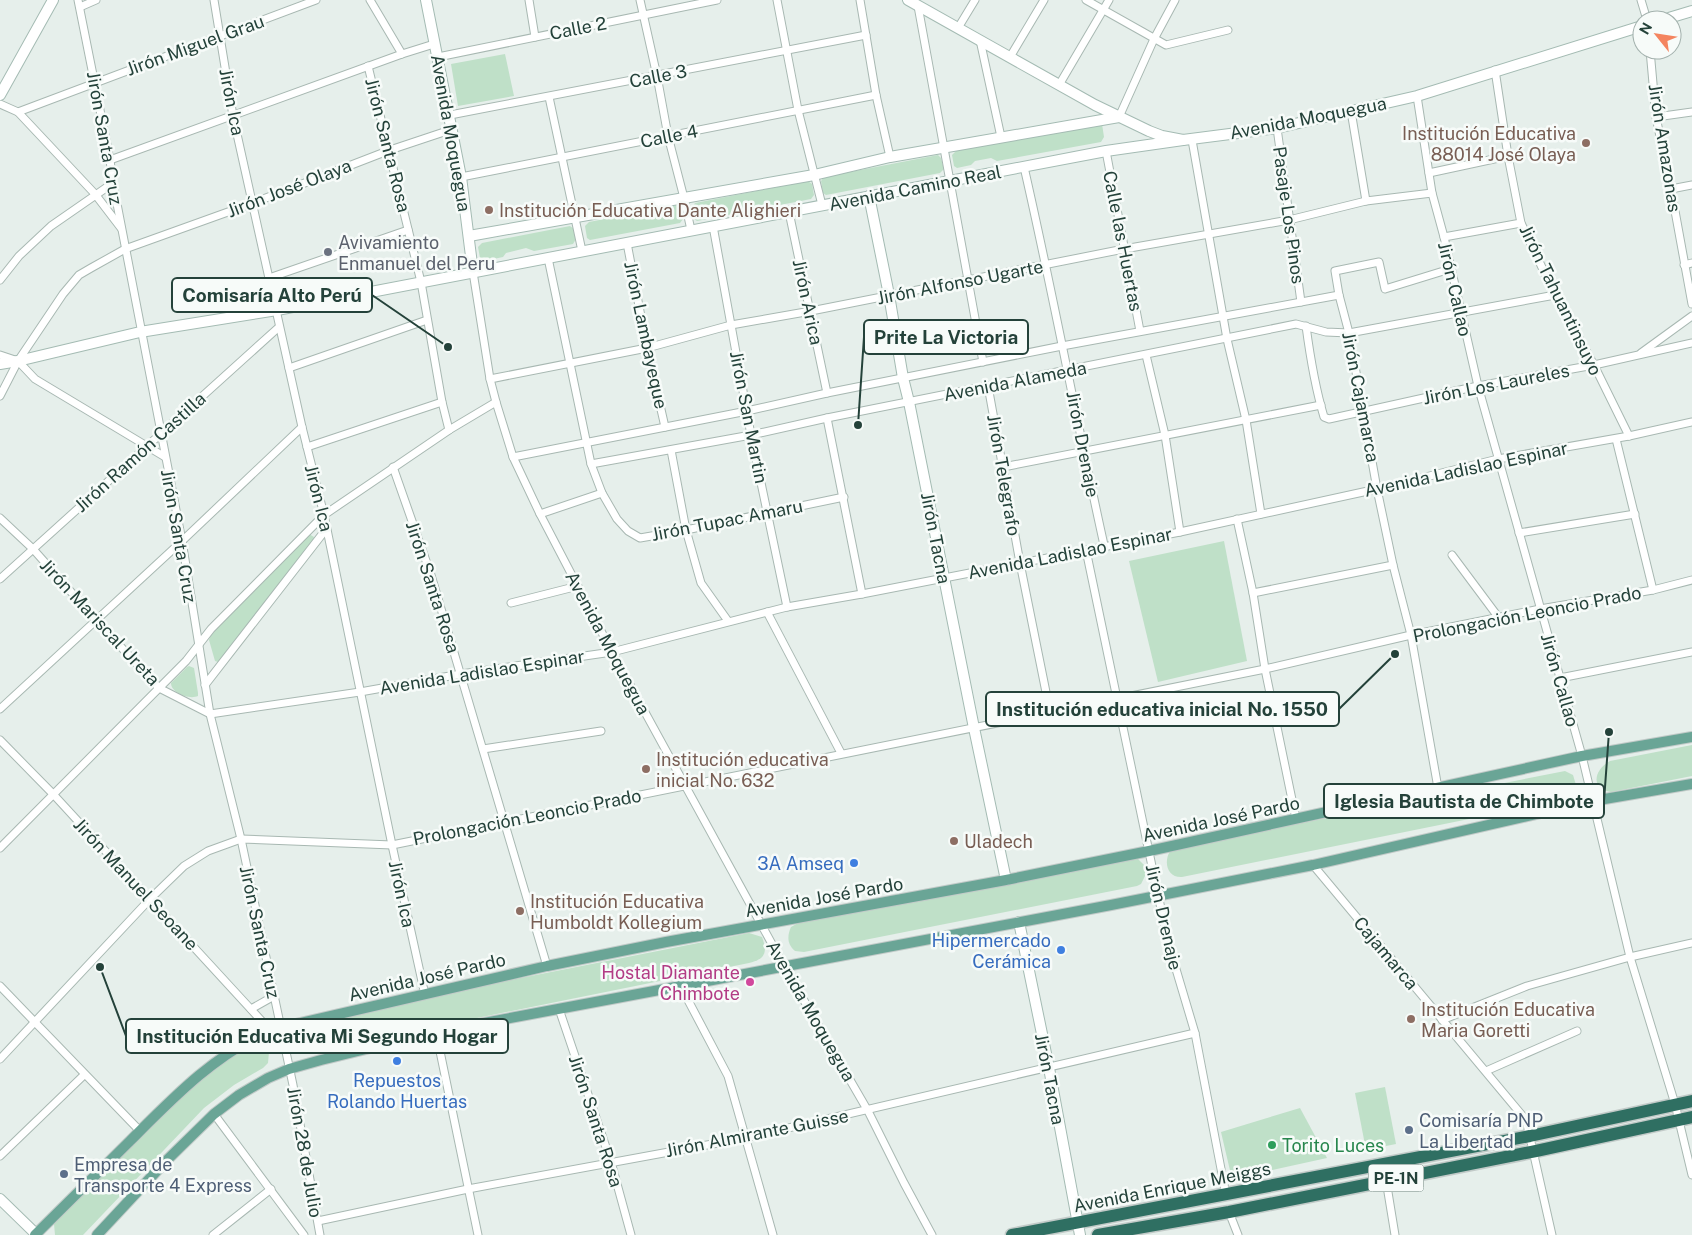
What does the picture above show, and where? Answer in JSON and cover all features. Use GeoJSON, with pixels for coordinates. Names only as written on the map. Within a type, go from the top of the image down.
{"type":"FeatureCollection","features":[{"type":"Feature","properties":{"kind":"highway","name":"Avenida Enrique Meiggs"},"geometry":{"type":"LineString","coordinates":[[1012,1235],[1078,1229],[1226,1194],[1530,1136],[1692,1101]]}},
{"type":"Feature","properties":{"kind":"highway","name":"Avenida Enrique Meiggs"},"geometry":{"type":"LineString","coordinates":[[1098,1235],[1229,1212],[1534,1151],[1686,1118]]}},
{"type":"Feature","properties":{"kind":"main road"},"geometry":{"type":"LineString","coordinates":[[0,95],[54,0]]}},
{"type":"Feature","properties":{"kind":"main road","name":"Avenida Moquegua"},"geometry":{"type":"LineString","coordinates":[[426,0],[453,129],[473,272]]}},
{"type":"Feature","properties":{"kind":"main road","name":"Avenida Moquegua"},"geometry":{"type":"LineString","coordinates":[[908,0],[1119,117],[1162,136],[1188,140],[1277,128],[1417,96],[1495,70],[1632,29]]}},
{"type":"Feature","properties":{"kind":"main road"},"geometry":{"type":"LineString","coordinates":[[469,236],[814,175],[890,157],[1119,117]]}},
{"type":"Feature","properties":{"kind":"main road","name":"Avenida Camino Real"},"geometry":{"type":"LineString","coordinates":[[0,364],[140,332],[277,310],[1106,151],[1188,140]]}},
{"type":"Feature","properties":{"kind":"main road","name":"Jirón Tacna"},"geometry":{"type":"LineString","coordinates":[[869,196],[903,378],[1006,880]]}},
{"type":"Feature","properties":{"kind":"main road","name":"Avenida José Pardo"},"geometry":{"type":"LineString","coordinates":[[36,1235],[188,1085],[219,1059],[245,1042],[275,1028],[547,966],[762,924],[1006,880],[1149,851],[1582,756],[1692,738]]}},
{"type":"Feature","properties":{"kind":"main road"},"geometry":{"type":"LineString","coordinates":[[97,1235],[167,1160],[214,1114],[268,1078],[289,1069],[436,1032],[1313,865],[1593,801],[1692,784]]}},
{"type":"Feature","properties":{"kind":"main road","name":"Jirón Tacna"},"geometry":{"type":"LineString","coordinates":[[1018,922],[1049,1068],[1078,1229]]}},
{"type":"Feature","properties":{"kind":"main road"},"geometry":{"type":"LineString","coordinates":[[0,1198],[36,1235]]}},
{"type":"Feature","properties":{"kind":"street"},"geometry":{"type":"LineString","coordinates":[[79,3],[96,0]]}},
{"type":"Feature","properties":{"kind":"street","name":"Jirón Ica"},"geometry":{"type":"LineString","coordinates":[[214,0],[233,116],[302,427],[327,528],[425,995]]}},
{"type":"Feature","properties":{"kind":"street","name":"Jirón Miguel Grau"},"geometry":{"type":"LineString","coordinates":[[18,112],[316,0]]}},
{"type":"Feature","properties":{"kind":"street"},"geometry":{"type":"LineString","coordinates":[[370,0],[402,54]]}},
{"type":"Feature","properties":{"kind":"street"},"geometry":{"type":"LineString","coordinates":[[529,0],[535,37]]}},
{"type":"Feature","properties":{"kind":"street"},"geometry":{"type":"LineString","coordinates":[[640,0],[668,136],[691,230]]}},
{"type":"Feature","properties":{"kind":"street","name":"Calle 2"},"geometry":{"type":"LineString","coordinates":[[438,57],[717,0]]}},
{"type":"Feature","properties":{"kind":"street"},"geometry":{"type":"LineString","coordinates":[[777,0],[798,110],[822,205]]}},
{"type":"Feature","properties":{"kind":"street"},"geometry":{"type":"LineString","coordinates":[[860,0],[876,95],[890,157]]}},
{"type":"Feature","properties":{"kind":"street"},"geometry":{"type":"LineString","coordinates":[[958,28],[976,0]]}},
{"type":"Feature","properties":{"kind":"street"},"geometry":{"type":"LineString","coordinates":[[1010,57],[1044,0]]}},
{"type":"Feature","properties":{"kind":"street"},"geometry":{"type":"LineString","coordinates":[[1086,0],[1166,45],[1228,30]]}},
{"type":"Feature","properties":{"kind":"street"},"geometry":{"type":"LineString","coordinates":[[1059,85],[1109,0]]}},
{"type":"Feature","properties":{"kind":"street"},"geometry":{"type":"LineString","coordinates":[[1119,117],[1154,39],[1175,0]]}},
{"type":"Feature","properties":{"kind":"street","name":"Jirón Santa Cruz"},"geometry":{"type":"LineString","coordinates":[[79,3],[110,160],[140,332],[162,433],[182,541],[210,714],[241,839],[274,996],[275,1028],[289,1069]]}},
{"type":"Feature","properties":{"kind":"street"},"geometry":{"type":"LineString","coordinates":[[918,6],[984,362]]}},
{"type":"Feature","properties":{"kind":"street","name":"Calle 3"},"geometry":{"type":"LineString","coordinates":[[450,115],[866,35]]}},
{"type":"Feature","properties":{"kind":"street"},"geometry":{"type":"LineString","coordinates":[[980,40],[1001,137]]}},
{"type":"Feature","properties":{"kind":"street"},"geometry":{"type":"LineString","coordinates":[[110,160],[368,66],[434,44]]}},
{"type":"Feature","properties":{"kind":"street","name":"Jirón Amazonas"},"geometry":{"type":"LineString","coordinates":[[1651,60],[1656,117],[1688,264],[1692,304]]}},
{"type":"Feature","properties":{"kind":"street","name":"Jirón Santa Rosa"},"geometry":{"type":"LineString","coordinates":[[368,66],[421,282],[442,402],[449,430]]}},
{"type":"Feature","properties":{"kind":"street","name":"Jirón Tahuantinsuyo"},"geometry":{"type":"LineString","coordinates":[[1495,70],[1508,156],[1521,222],[1555,295],[1594,366],[1629,436]]}},
{"type":"Feature","properties":{"kind":"street","name":"Calle 4"},"geometry":{"type":"LineString","coordinates":[[461,177],[876,95]]}},
{"type":"Feature","properties":{"kind":"street","name":"Jirón Callao"},"geometry":{"type":"LineString","coordinates":[[1417,96],[1432,193],[1478,386],[1582,756],[1630,957],[1675,1104],[1686,1118],[1692,1175]]}},
{"type":"Feature","properties":{"kind":"street"},"geometry":{"type":"LineString","coordinates":[[549,97],[582,251]]}},
{"type":"Feature","properties":{"kind":"street"},"geometry":{"type":"LineString","coordinates":[[0,104],[18,112],[96,194],[122,229]]}},
{"type":"Feature","properties":{"kind":"street"},"geometry":{"type":"LineString","coordinates":[[1351,111],[1366,201]]}},
{"type":"Feature","properties":{"kind":"street"},"geometry":{"type":"LineString","coordinates":[[1656,117],[1692,112]]}},
{"type":"Feature","properties":{"kind":"street","name":"Pasaje Los Pinos"},"geometry":{"type":"LineString","coordinates":[[1277,128],[1301,302]]}},
{"type":"Feature","properties":{"kind":"street","name":"Jirón José Olaya"},"geometry":{"type":"LineString","coordinates":[[0,396],[18,361],[63,294],[79,275],[125,249],[253,203],[390,150],[453,129]]}},
{"type":"Feature","properties":{"kind":"street"},"geometry":{"type":"LineString","coordinates":[[1188,140],[1208,234],[1227,339],[1246,420],[1262,514]]}},
{"type":"Feature","properties":{"kind":"street","name":"Calle las Huertas"},"geometry":{"type":"LineString","coordinates":[[1106,151],[1140,331]]}},
{"type":"Feature","properties":{"kind":"street"},"geometry":{"type":"LineString","coordinates":[[1429,173],[1508,156]]}},
{"type":"Feature","properties":{"kind":"street","name":"Jirón Drenaje"},"geometry":{"type":"LineString","coordinates":[[1024,167],[1104,545]]}},
{"type":"Feature","properties":{"kind":"street"},"geometry":{"type":"LineString","coordinates":[[0,280],[19,256],[51,226],[113,183]]}},
{"type":"Feature","properties":{"kind":"street"},"geometry":{"type":"LineString","coordinates":[[1671,188],[1692,184]]}},
{"type":"Feature","properties":{"kind":"street","name":"Jirón Alfonso Ugarte"},"geometry":{"type":"LineString","coordinates":[[490,379],[647,348],[731,325],[1124,249],[1289,220],[1366,201],[1432,193]]}},
{"type":"Feature","properties":{"kind":"street","name":"Jirón Arica"},"geometry":{"type":"LineString","coordinates":[[789,212],[827,393]]}},
{"type":"Feature","properties":{"kind":"street"},"geometry":{"type":"LineString","coordinates":[[1444,237],[1521,222]]}},
{"type":"Feature","properties":{"kind":"street","name":"Jirón San Martin"},"geometry":{"type":"LineString","coordinates":[[713,226],[751,435],[788,607]]}},
{"type":"Feature","properties":{"kind":"street"},"geometry":{"type":"LineString","coordinates":[[269,278],[408,230]]}},
{"type":"Feature","properties":{"kind":"street","name":"Jirón Lambayeque"},"geometry":{"type":"LineString","coordinates":[[627,243],[647,348],[665,427]]}},
{"type":"Feature","properties":{"kind":"street"},"geometry":{"type":"LineString","coordinates":[[548,258],[591,464]]}},
{"type":"Feature","properties":{"kind":"street","name":"Jirón Cajamarca"},"geometry":{"type":"LineString","coordinates":[[1438,788],[1411,635],[1393,565],[1349,333],[1335,271],[1379,262],[1385,289],[1450,269]]}},
{"type":"Feature","properties":{"kind":"street","name":"Avenida Moquegua"},"geometry":{"type":"LineString","coordinates":[[473,272],[490,379],[496,402],[514,457],[540,514],[685,786],[784,966],[868,1111],[932,1235]]}},
{"type":"Feature","properties":{"kind":"street","name":"Avenida Alameda"},"geometry":{"type":"LineString","coordinates":[[514,457],[1062,346],[1339,295]]}},
{"type":"Feature","properties":{"kind":"street","name":"Avenida Alameda"},"geometry":{"type":"LineString","coordinates":[[591,464],[751,435],[1296,324],[1326,332],[1349,333],[1461,314],[1555,295]]}},
{"type":"Feature","properties":{"kind":"street"},"geometry":{"type":"LineString","coordinates":[[1639,355],[1692,316]]}},
{"type":"Feature","properties":{"kind":"street"},"geometry":{"type":"LineString","coordinates":[[289,368],[427,320]]}},
{"type":"Feature","properties":{"kind":"street","name":"Jirón Ramón Castilla"},"geometry":{"type":"LineString","coordinates":[[0,579],[279,326]]}},
{"type":"Feature","properties":{"kind":"street"},"geometry":{"type":"LineString","coordinates":[[1003,466],[1321,405],[1306,326]]}},
{"type":"Feature","properties":{"kind":"street","name":"Jirón Los Laureles"},"geometry":{"type":"LineString","coordinates":[[1321,405],[1324,416],[1328,419],[1478,386],[1594,366],[1692,343]]}},
{"type":"Feature","properties":{"kind":"street"},"geometry":{"type":"LineString","coordinates":[[0,355],[18,361],[35,379],[165,457]]}},
{"type":"Feature","properties":{"kind":"street"},"geometry":{"type":"LineString","coordinates":[[1146,355],[1165,435],[1180,532]]}},
{"type":"Feature","properties":{"kind":"street","name":"Jirón Telegrafo"},"geometry":{"type":"LineString","coordinates":[[988,386],[1020,563],[1050,712]]}},
{"type":"Feature","properties":{"kind":"street"},"geometry":{"type":"LineString","coordinates":[[307,446],[442,402]]}},
{"type":"Feature","properties":{"kind":"street"},"geometry":{"type":"LineString","coordinates":[[0,848],[186,661],[212,629],[324,515],[449,430],[496,402]]}},
{"type":"Feature","properties":{"kind":"street"},"geometry":{"type":"LineString","coordinates":[[827,418],[862,594]]}},
{"type":"Feature","properties":{"kind":"street","name":"Avenida Ladislao Espinar"},"geometry":{"type":"LineString","coordinates":[[210,714],[612,652],[788,607],[944,578],[1104,545],[1180,532],[1498,459],[1629,436],[1692,422]]}},
{"type":"Feature","properties":{"kind":"street"},"geometry":{"type":"LineString","coordinates":[[0,709],[302,427]]}},
{"type":"Feature","properties":{"kind":"street"},"geometry":{"type":"LineString","coordinates":[[1616,438],[1653,590]]}},
{"type":"Feature","properties":{"kind":"street"},"geometry":{"type":"LineString","coordinates":[[671,450],[686,530],[701,583],[728,621]]}},
{"type":"Feature","properties":{"kind":"street","name":"Jirón Tupac Amaru"},"geometry":{"type":"LineString","coordinates":[[591,464],[602,494],[617,519],[628,531],[640,538],[844,497]]}},
{"type":"Feature","properties":{"kind":"street","name":"Jirón Santa Rosa"},"geometry":{"type":"LineString","coordinates":[[393,467],[431,575],[547,966]]}},
{"type":"Feature","properties":{"kind":"street"},"geometry":{"type":"LineString","coordinates":[[540,514],[602,494]]}},
{"type":"Feature","properties":{"kind":"street"},"geometry":{"type":"LineString","coordinates":[[1519,532],[1635,514]]}},
{"type":"Feature","properties":{"kind":"street","name":"Jirón Mariscal Ureta"},"geometry":{"type":"LineString","coordinates":[[0,518],[33,549],[159,688],[210,714]]}},
{"type":"Feature","properties":{"kind":"street"},"geometry":{"type":"LineString","coordinates":[[1237,519],[1296,819]]}},
{"type":"Feature","properties":{"kind":"street"},"geometry":{"type":"LineString","coordinates":[[205,685],[327,528]]}},
{"type":"Feature","properties":{"kind":"street","name":"Jirón Drenaje"},"geometry":{"type":"LineString","coordinates":[[1086,550],[1158,895],[1170,949],[1194,1033],[1226,1194]]}},
{"type":"Feature","properties":{"kind":"street"},"geometry":{"type":"LineString","coordinates":[[1452,555],[1499,618]]}},
{"type":"Feature","properties":{"kind":"street"},"geometry":{"type":"LineString","coordinates":[[1253,593],[1393,565]]}},
{"type":"Feature","properties":{"kind":"street","name":"Prolongación Leoncio Prado"},"geometry":{"type":"LineString","coordinates":[[0,1059],[150,899],[184,866],[208,851],[241,839],[392,845],[1265,669],[1411,635],[1540,609],[1653,590],[1692,580]]}},
{"type":"Feature","properties":{"kind":"street"},"geometry":{"type":"LineString","coordinates":[[511,603],[578,586]]}},
{"type":"Feature","properties":{"kind":"street"},"geometry":{"type":"LineString","coordinates":[[767,612],[841,753]]}},
{"type":"Feature","properties":{"kind":"street"},"geometry":{"type":"LineString","coordinates":[[1560,678],[1692,652]]}},
{"type":"Feature","properties":{"kind":"street"},"geometry":{"type":"LineString","coordinates":[[483,750],[601,731]]}},
{"type":"Feature","properties":{"kind":"street","name":"Jirón Manuel Seoane"},"geometry":{"type":"LineString","coordinates":[[0,740],[53,794],[252,1009],[275,1028]]}},
{"type":"Feature","properties":{"kind":"street","name":"Cajamarca"},"geometry":{"type":"LineString","coordinates":[[1313,865],[1526,1120],[1530,1136]]}},
{"type":"Feature","properties":{"kind":"street"},"geometry":{"type":"LineString","coordinates":[[1442,1020],[1527,986],[1630,957],[1692,943]]}},
{"type":"Feature","properties":{"kind":"street"},"geometry":{"type":"LineString","coordinates":[[680,985],[728,1076],[773,1235]]}},
{"type":"Feature","properties":{"kind":"street"},"geometry":{"type":"LineString","coordinates":[[0,986],[140,1131]]}},
{"type":"Feature","properties":{"kind":"street"},"geometry":{"type":"LineString","coordinates":[[252,1009],[274,996]]}},
{"type":"Feature","properties":{"kind":"street","name":"Jirón Santa Rosa"},"geometry":{"type":"LineString","coordinates":[[559,1009],[611,1162],[631,1235]]}},
{"type":"Feature","properties":{"kind":"street"},"geometry":{"type":"LineString","coordinates":[[1486,1071],[1577,1031]]}},
{"type":"Feature","properties":{"kind":"street"},"geometry":{"type":"LineString","coordinates":[[436,1032],[478,1235]]}},
{"type":"Feature","properties":{"kind":"street","name":"Jirón Almirante Guisse"},"geometry":{"type":"LineString","coordinates":[[318,1221],[468,1189],[746,1138],[868,1111],[1194,1033]]}},
{"type":"Feature","properties":{"kind":"street","name":"Jirón 28 de Julio"},"geometry":{"type":"LineString","coordinates":[[289,1069],[320,1235]]}},
{"type":"Feature","properties":{"kind":"street"},"geometry":{"type":"LineString","coordinates":[[0,1156],[84,1075]]}},
{"type":"Feature","properties":{"kind":"street"},"geometry":{"type":"LineString","coordinates":[[214,1114],[304,1235]]}},
{"type":"Feature","properties":{"kind":"street"},"geometry":{"type":"LineString","coordinates":[[1530,1136],[1552,1235]]}},
{"type":"Feature","properties":{"kind":"street"},"geometry":{"type":"LineString","coordinates":[[1386,1180],[1395,1235]]}},
{"type":"Feature","properties":{"kind":"street"},"geometry":{"type":"LineString","coordinates":[[214,1235],[271,1189]]}},
{"type":"Feature","properties":{"kind":"street"},"geometry":{"type":"LineString","coordinates":[[1229,1212],[1238,1235]]}},
{"type":"Feature","properties":{"kind":"green space"},"geometry":{"type":"Polygon","coordinates":[[[505,54],[514,96],[458,106],[451,64],[505,54]]]}},
{"type":"Feature","properties":{"kind":"green space"},"geometry":{"type":"Polygon","coordinates":[[[1102,124],[1104,137],[1101,142],[997,161],[991,158],[975,161],[971,165],[957,168],[954,166],[952,155],[956,151],[1102,124]]]}},
{"type":"Feature","properties":{"kind":"green space"},"geometry":{"type":"Polygon","coordinates":[[[938,155],[941,158],[944,169],[940,173],[826,195],[823,193],[821,181],[824,177],[938,155]]]}},
{"type":"Feature","properties":{"kind":"green space"},"geometry":{"type":"Polygon","coordinates":[[[808,181],[812,184],[814,195],[811,199],[697,221],[694,219],[692,207],[695,203],[808,181]]]}},
{"type":"Feature","properties":{"kind":"green space"},"geometry":{"type":"Polygon","coordinates":[[[677,205],[681,208],[683,219],[680,223],[590,240],[587,238],[585,226],[589,222],[677,205]]]}},
{"type":"Feature","properties":{"kind":"green space"},"geometry":{"type":"Polygon","coordinates":[[[570,226],[574,229],[576,239],[573,244],[534,251],[526,248],[506,253],[503,257],[484,261],[480,258],[478,247],[482,243],[570,226]]]}},
{"type":"Feature","properties":{"kind":"green space"},"geometry":{"type":"Polygon","coordinates":[[[309,534],[314,537],[313,540],[222,660],[215,661],[209,640],[211,634],[309,534]]]}},
{"type":"Feature","properties":{"kind":"green space"},"geometry":{"type":"Polygon","coordinates":[[[1224,541],[1247,661],[1158,682],[1129,561],[1224,541]]]}},
{"type":"Feature","properties":{"kind":"green space"},"geometry":{"type":"Polygon","coordinates":[[[189,666],[194,668],[198,696],[194,697],[177,693],[171,683],[189,666]]]}},
{"type":"Feature","properties":{"kind":"green space"},"geometry":{"type":"Polygon","coordinates":[[[1692,745],[1692,776],[1611,792],[1599,787],[1597,783],[1598,773],[1610,761],[1692,745]]]}},
{"type":"Feature","properties":{"kind":"green space"},"geometry":{"type":"Polygon","coordinates":[[[1565,771],[1573,775],[1576,785],[1574,795],[1568,799],[1182,877],[1173,875],[1167,865],[1170,851],[1221,839],[1565,771]]]}},
{"type":"Feature","properties":{"kind":"green space"},"geometry":{"type":"Polygon","coordinates":[[[1137,858],[1144,865],[1146,874],[1141,884],[1137,886],[804,952],[795,951],[789,943],[788,937],[791,927],[800,922],[1137,858]]]}},
{"type":"Feature","properties":{"kind":"green space"},"geometry":{"type":"Polygon","coordinates":[[[749,933],[762,937],[765,951],[759,960],[749,963],[304,1053],[296,1050],[290,1041],[292,1029],[490,984],[749,933]]]}},
{"type":"Feature","properties":{"kind":"green space"},"geometry":{"type":"Polygon","coordinates":[[[259,1040],[263,1042],[269,1052],[268,1063],[263,1068],[234,1085],[204,1108],[83,1235],[55,1235],[54,1224],[113,1162],[219,1062],[259,1040]]]}},
{"type":"Feature","properties":{"kind":"green space"},"geometry":{"type":"Polygon","coordinates":[[[1385,1087],[1396,1144],[1366,1150],[1355,1093],[1385,1087]]]}},
{"type":"Feature","properties":{"kind":"green space","name":"Torito Luces"},"geometry":{"type":"Polygon","coordinates":[[[1300,1108],[1327,1158],[1232,1179],[1221,1132],[1300,1108]]]}},
{"type":"Feature","properties":{"kind":"place","name":"Institución Educativa 88014 José Olaya"},"geometry":{"type":"Point","coordinates":[1586,143]}},
{"type":"Feature","properties":{"kind":"place","name":"Institución Educativa Dante Alighieri"},"geometry":{"type":"Point","coordinates":[489,210]}},
{"type":"Feature","properties":{"kind":"place","name":"Avivamiento Enmanuel del Peru"},"geometry":{"type":"Point","coordinates":[328,252]}},
{"type":"Feature","properties":{"kind":"place","name":"Comisaría Alto Perú"},"geometry":{"type":"Point","coordinates":[448,347]}},
{"type":"Feature","properties":{"kind":"place","name":"Prite La Victoria"},"geometry":{"type":"Point","coordinates":[858,425]}},
{"type":"Feature","properties":{"kind":"place","name":"Institución educativa inicial No. 1550"},"geometry":{"type":"Point","coordinates":[1395,654]}},
{"type":"Feature","properties":{"kind":"place","name":"Iglesia Bautista de Chimbote"},"geometry":{"type":"Point","coordinates":[1609,732]}},
{"type":"Feature","properties":{"kind":"place","name":"Institución educativa inicial No. 632"},"geometry":{"type":"Point","coordinates":[646,769]}},
{"type":"Feature","properties":{"kind":"place","name":"Uladech"},"geometry":{"type":"Point","coordinates":[954,841]}},
{"type":"Feature","properties":{"kind":"place","name":"3A Amseq"},"geometry":{"type":"Point","coordinates":[854,863]}},
{"type":"Feature","properties":{"kind":"place","name":"Institución Educativa Humboldt Kollegium"},"geometry":{"type":"Point","coordinates":[520,911]}},
{"type":"Feature","properties":{"kind":"place","name":"Hipermercado Cerámica"},"geometry":{"type":"Point","coordinates":[1061,950]}},
{"type":"Feature","properties":{"kind":"place","name":"Institución Educativa Mi Segundo Hogar"},"geometry":{"type":"Point","coordinates":[100,967]}},
{"type":"Feature","properties":{"kind":"place","name":"Hostal Diamante Chimbote"},"geometry":{"type":"Point","coordinates":[750,982]}},
{"type":"Feature","properties":{"kind":"place","name":"Institución Educativa Maria Goretti"},"geometry":{"type":"Point","coordinates":[1411,1019]}},
{"type":"Feature","properties":{"kind":"place","name":"Repuestos Rolando Huertas"},"geometry":{"type":"Point","coordinates":[397,1061]}},
{"type":"Feature","properties":{"kind":"place","name":"Comisaría PNP La Libertad"},"geometry":{"type":"Point","coordinates":[1409,1130]}},
{"type":"Feature","properties":{"kind":"place","name":"Torito Luces"},"geometry":{"type":"Point","coordinates":[1272,1145]}},
{"type":"Feature","properties":{"kind":"place","name":"Empresa de Transporte 4 Express"},"geometry":{"type":"Point","coordinates":[64,1174]}}]}
